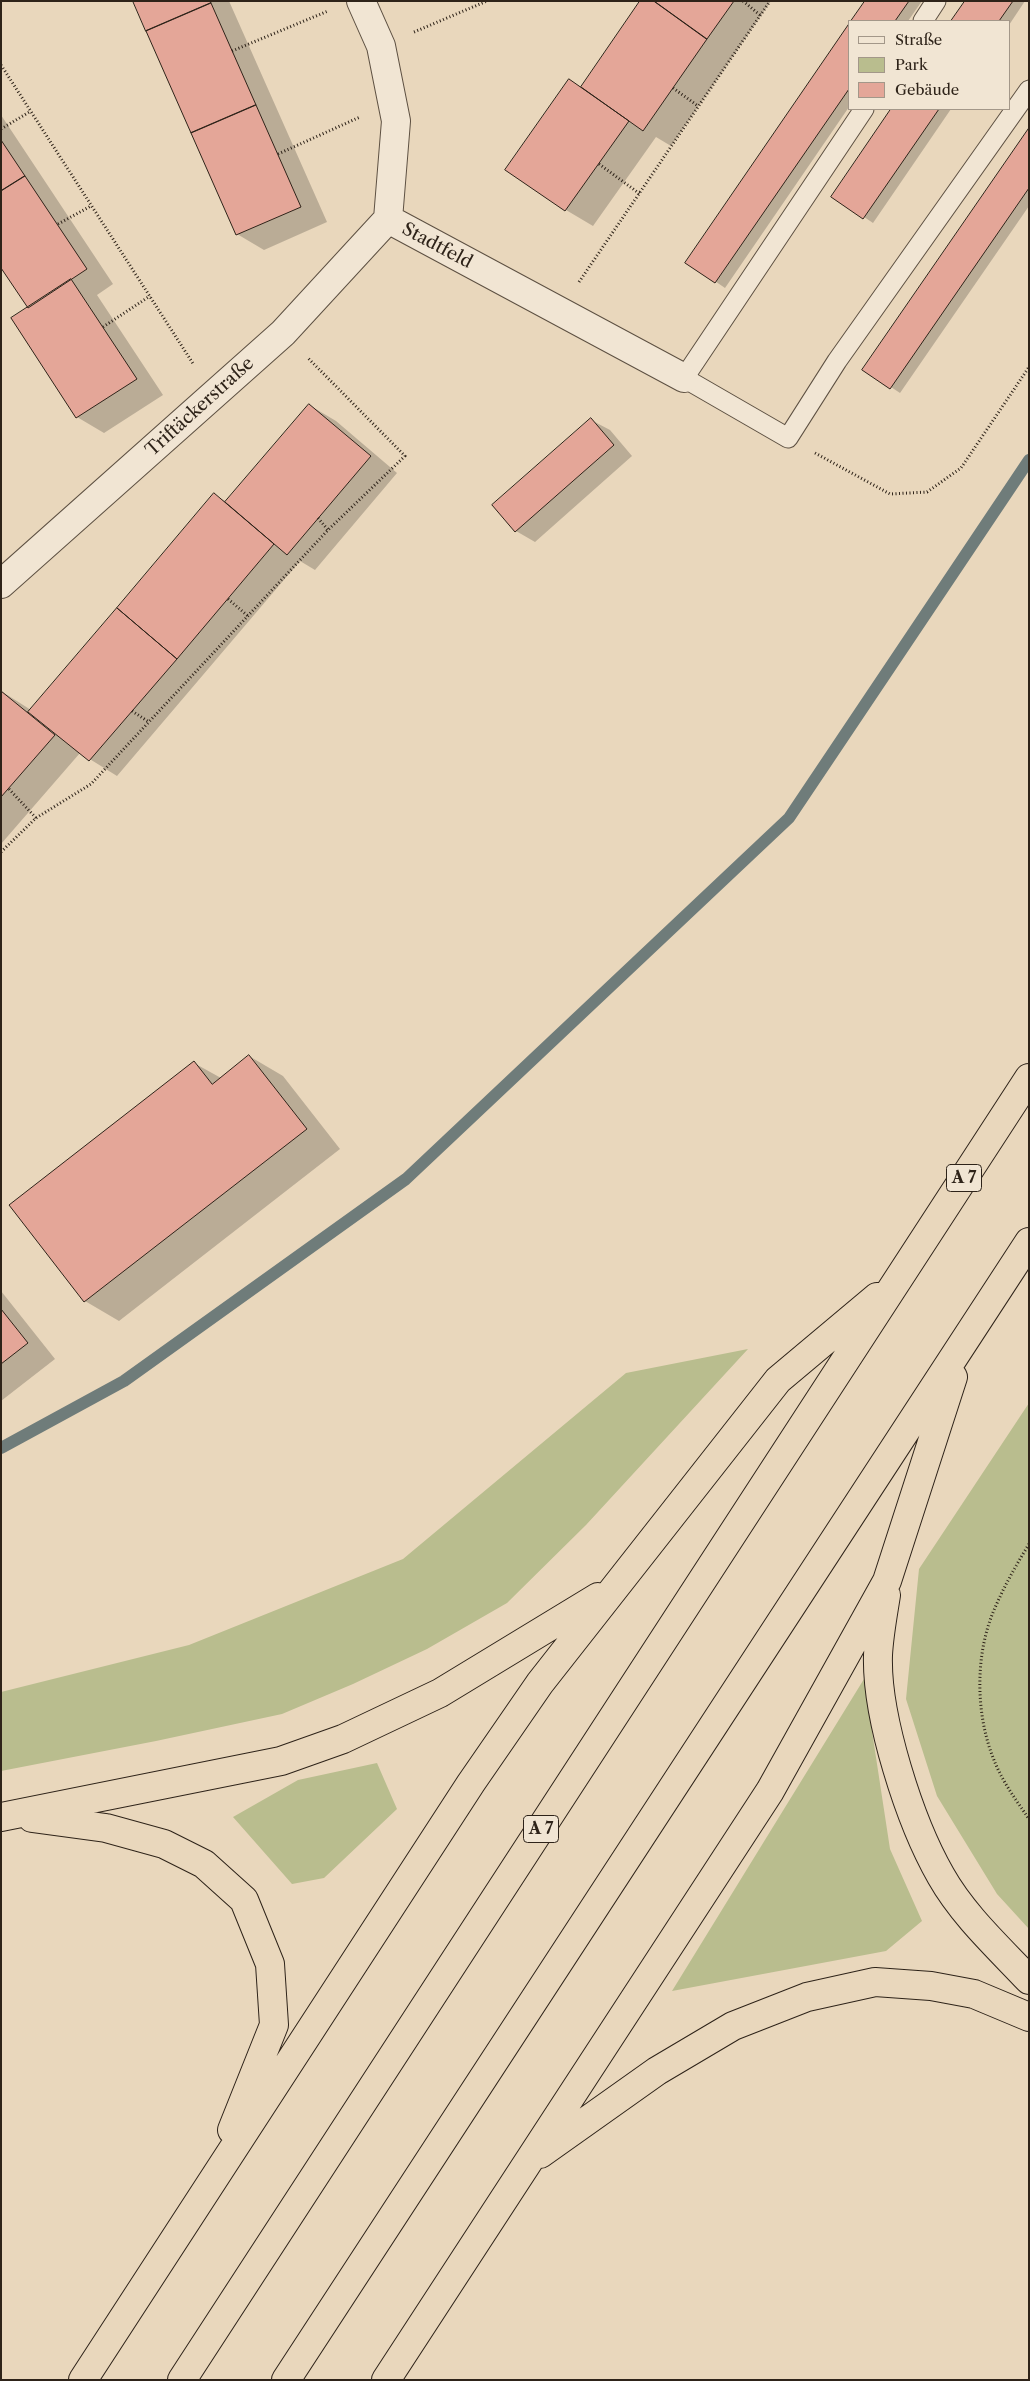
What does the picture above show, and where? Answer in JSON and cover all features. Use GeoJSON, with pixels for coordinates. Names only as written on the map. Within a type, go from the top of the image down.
{"type":"FeatureCollection","features":[{"type":"Feature","properties":{"kind":"highway","name":"A 7"},"geometry":{"type":"LineString","coordinates":[[182,2380],[1029,1078]]}},
{"type":"Feature","properties":{"kind":"highway"},"geometry":{"type":"LineString","coordinates":[[286,2380],[1029,1242]]}},
{"type":"Feature","properties":{"kind":"highway"},"geometry":{"type":"LineString","coordinates":[[83,2380],[471,1783],[540,1683],[778,1380],[899,1278]]}},
{"type":"Feature","properties":{"kind":"highway"},"geometry":{"type":"LineString","coordinates":[[964,1342],[887,1581],[878,1655],[882,1702],[901,1779],[921,1835],[941,1876],[970,1916],[1029,1980]]}},
{"type":"Feature","properties":{"kind":"highway"},"geometry":{"type":"LineString","coordinates":[[386,2380],[770,1791],[887,1581]]}},
{"type":"Feature","properties":{"kind":"highway"},"geometry":{"type":"LineString","coordinates":[[6,1816],[281,1761],[343,1738],[440,1693],[612,1589]]}},
{"type":"Feature","properties":{"kind":"highway"},"geometry":{"type":"LineString","coordinates":[[6,1816],[106,1828],[164,1844],[204,1864],[244,1900],[270,1964],[274,2026],[209,2186]]}},
{"type":"Feature","properties":{"kind":"highway"},"geometry":{"type":"LineString","coordinates":[[528,2162],[657,2071],[733,2026],[807,1997],[874,1982],[931,1986],[974,1994],[1029,2017]]}},
{"type":"Feature","properties":{"kind":"street","name":"Stadtfeld"},"geometry":{"type":"LineString","coordinates":[[361,1],[381,46],[396,121],[388,219],[684,378]]}},
{"type":"Feature","properties":{"kind":"street","name":"Triftäckerstraße"},"geometry":{"type":"LineString","coordinates":[[1,584],[283,333],[388,219]]}},
{"type":"Feature","properties":{"kind":"lane"},"geometry":{"type":"LineString","coordinates":[[924,20],[936,1]]}},
{"type":"Feature","properties":{"kind":"lane"},"geometry":{"type":"LineString","coordinates":[[863,110],[684,378],[788,438],[837,361],[1029,90]]}},
{"type":"Feature","properties":{"kind":"path"},"geometry":{"type":"LineString","coordinates":[[381,46],[486,1]]}},
{"type":"Feature","properties":{"kind":"path"},"geometry":{"type":"LineString","coordinates":[[743,1],[760,15]]}},
{"type":"Feature","properties":{"kind":"path"},"geometry":{"type":"LineString","coordinates":[[558,311],[640,194],[770,1]]}},
{"type":"Feature","properties":{"kind":"path"},"geometry":{"type":"LineString","coordinates":[[232,50],[333,9]]}},
{"type":"Feature","properties":{"kind":"path"},"geometry":{"type":"LineString","coordinates":[[1,65],[213,396]]}},
{"type":"Feature","properties":{"kind":"path"},"geometry":{"type":"LineString","coordinates":[[672,88],[698,106]]}},
{"type":"Feature","properties":{"kind":"path"},"geometry":{"type":"LineString","coordinates":[[1,129],[31,111]]}},
{"type":"Feature","properties":{"kind":"path"},"geometry":{"type":"LineString","coordinates":[[278,154],[360,117],[396,121]]}},
{"type":"Feature","properties":{"kind":"path"},"geometry":{"type":"LineString","coordinates":[[599,164],[640,194]]}},
{"type":"Feature","properties":{"kind":"path"},"geometry":{"type":"LineString","coordinates":[[58,224],[91,206]]}},
{"type":"Feature","properties":{"kind":"path"},"geometry":{"type":"LineString","coordinates":[[103,327],[150,296]]}},
{"type":"Feature","properties":{"kind":"path"},"geometry":{"type":"LineString","coordinates":[[1,852],[36,818],[91,784],[328,530],[405,456],[283,333]]}},
{"type":"Feature","properties":{"kind":"path"},"geometry":{"type":"LineString","coordinates":[[788,438],[890,494],[927,492],[961,468],[1029,368]]}},
{"type":"Feature","properties":{"kind":"path"},"geometry":{"type":"LineString","coordinates":[[318,518],[328,530]]}},
{"type":"Feature","properties":{"kind":"path"},"geometry":{"type":"LineString","coordinates":[[228,599],[248,616]]}},
{"type":"Feature","properties":{"kind":"path"},"geometry":{"type":"LineString","coordinates":[[132,710],[149,722]]}},
{"type":"Feature","properties":{"kind":"path"},"geometry":{"type":"LineString","coordinates":[[9,789],[36,818]]}},
{"type":"Feature","properties":{"kind":"path"},"geometry":{"type":"LineString","coordinates":[[1029,1544],[1006,1582],[992,1616],[983,1645],[980,1683],[981,1708],[994,1760],[1009,1790],[1029,1819]]}},
{"type":"Feature","properties":{"kind":"green space"},"geometry":{"type":"Polygon","coordinates":[[[748,1349],[586,1525],[507,1603],[427,1649],[353,1684],[282,1714],[1,1771],[1,1692],[189,1645],[403,1559],[626,1373],[748,1349]]]}},
{"type":"Feature","properties":{"kind":"green space"},"geometry":{"type":"Polygon","coordinates":[[[1029,1403],[1029,1929],[997,1894],[937,1796],[906,1699],[919,1569],[1029,1403]]]}},
{"type":"Feature","properties":{"kind":"green space"},"geometry":{"type":"Polygon","coordinates":[[[864,1679],[890,1849],[922,1921],[886,1951],[672,1991],[864,1679]]]}},
{"type":"Feature","properties":{"kind":"green space"},"geometry":{"type":"Polygon","coordinates":[[[377,1763],[397,1809],[324,1878],[292,1884],[233,1817],[298,1780],[377,1763]]]}},
{"type":"Feature","properties":{"kind":"building"},"geometry":{"type":"Polygon","coordinates":[[[133,1],[210,1],[211,3],[146,31],[133,1]]]}},
{"type":"Feature","properties":{"kind":"building"},"geometry":{"type":"Polygon","coordinates":[[[640,1],[654,1],[707,39],[643,131],[581,87],[640,1]]]}},
{"type":"Feature","properties":{"kind":"building"},"geometry":{"type":"Polygon","coordinates":[[[654,1],[734,1],[707,39],[654,1]]]}},
{"type":"Feature","properties":{"kind":"building"},"geometry":{"type":"Polygon","coordinates":[[[865,1],[909,1],[896,20],[852,20],[865,1]]]}},
{"type":"Feature","properties":{"kind":"building"},"geometry":{"type":"Polygon","coordinates":[[[965,1],[1013,1],[1000,20],[952,20],[965,1]]]}},
{"type":"Feature","properties":{"kind":"building"},"geometry":{"type":"Polygon","coordinates":[[[211,3],[256,105],[191,133],[146,31],[211,3]]]}},
{"type":"Feature","properties":{"kind":"building"},"geometry":{"type":"Polygon","coordinates":[[[848,25],[848,90],[715,283],[685,263],[848,25]]]}},
{"type":"Feature","properties":{"kind":"building"},"geometry":{"type":"Polygon","coordinates":[[[569,79],[629,121],[565,211],[505,170],[569,79]]]}},
{"type":"Feature","properties":{"kind":"building"},"geometry":{"type":"Polygon","coordinates":[[[256,105],[301,207],[236,235],[191,133],[256,105]]]}},
{"type":"Feature","properties":{"kind":"building"},"geometry":{"type":"Polygon","coordinates":[[[890,110],[938,110],[863,219],[831,197],[890,110]]]}},
{"type":"Feature","properties":{"kind":"building"},"geometry":{"type":"Polygon","coordinates":[[[1029,128],[1029,188],[890,389],[862,370],[1029,128]]]}},
{"type":"Feature","properties":{"kind":"building"},"geometry":{"type":"Polygon","coordinates":[[[1,140],[25,176],[1,191],[1,140]]]}},
{"type":"Feature","properties":{"kind":"building"},"geometry":{"type":"Polygon","coordinates":[[[25,176],[87,269],[28,308],[1,268],[1,191],[25,176]]]}},
{"type":"Feature","properties":{"kind":"building"},"geometry":{"type":"Polygon","coordinates":[[[71,279],[137,379],[76,418],[11,318],[71,279]]]}},
{"type":"Feature","properties":{"kind":"building"},"geometry":{"type":"Polygon","coordinates":[[[309,404],[371,456],[287,555],[225,502],[309,404]]]}},
{"type":"Feature","properties":{"kind":"building"},"geometry":{"type":"Polygon","coordinates":[[[591,418],[614,445],[515,532],[492,505],[591,418]]]}},
{"type":"Feature","properties":{"kind":"building"},"geometry":{"type":"Polygon","coordinates":[[[214,493],[274,544],[177,659],[117,608],[214,493]]]}},
{"type":"Feature","properties":{"kind":"building"},"geometry":{"type":"Polygon","coordinates":[[[117,608],[177,659],[89,761],[28,712],[117,608]]]}},
{"type":"Feature","properties":{"kind":"building"},"geometry":{"type":"Polygon","coordinates":[[[1,691],[55,735],[1,797],[1,691]]]}},
{"type":"Feature","properties":{"kind":"building"},"geometry":{"type":"Polygon","coordinates":[[[249,1055],[307,1129],[84,1302],[9,1205],[194,1061],[212,1084],[249,1055]]]}},
{"type":"Feature","properties":{"kind":"building"},"geometry":{"type":"Polygon","coordinates":[[[1,1309],[28,1343],[1,1364],[1,1309]]]}},
{"type":"Feature","properties":{"kind":"waterway"},"geometry":{"type":"LineString","coordinates":[[1,1448],[124,1381],[406,1179],[789,818],[1029,460]]}}]}
